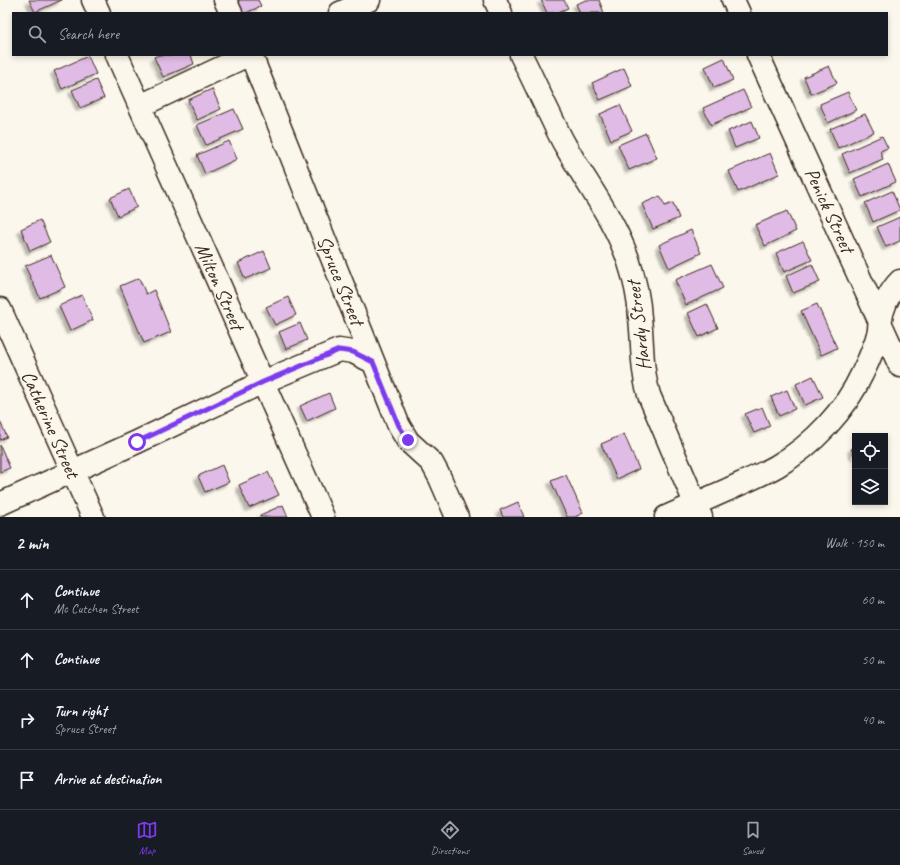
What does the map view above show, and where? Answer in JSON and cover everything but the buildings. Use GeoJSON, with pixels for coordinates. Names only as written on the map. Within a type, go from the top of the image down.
{"type":"FeatureCollection","features":[{"type":"Feature","properties":{"kind":"street"},"geometry":{"type":"LineString","coordinates":[[93,0],[99,12]]}},
{"type":"Feature","properties":{"kind":"street"},"geometry":{"type":"LineString","coordinates":[[225,0],[231,12]]}},
{"type":"Feature","properties":{"kind":"street"},"geometry":{"type":"LineString","coordinates":[[342,12],[369,0]]}},
{"type":"Feature","properties":{"kind":"street"},"geometry":{"type":"LineString","coordinates":[[495,0],[501,12]]}},
{"type":"Feature","properties":{"kind":"street"},"geometry":{"type":"LineString","coordinates":[[733,0],[739,12]]}},
{"type":"Feature","properties":{"kind":"street","name":"Milton Street"},"geometry":{"type":"LineString","coordinates":[[117,56],[323,517]]}},
{"type":"Feature","properties":{"kind":"street"},"geometry":{"type":"LineString","coordinates":[[140,106],[247,56]]}},
{"type":"Feature","properties":{"kind":"street","name":"Spruce Street"},"geometry":{"type":"LineString","coordinates":[[249,56],[399,426],[408,440],[432,463],[457,517]]}},
{"type":"Feature","properties":{"kind":"street","name":"Hardy Street"},"geometry":{"type":"LineString","coordinates":[[521,56],[564,144],[609,218],[628,259],[638,298],[645,383],[649,396],[699,510]]}},
{"type":"Feature","properties":{"kind":"street","name":"Penick Street"},"geometry":{"type":"LineString","coordinates":[[758,56],[900,366]]}},
{"type":"Feature","properties":{"kind":"street"},"geometry":{"type":"LineString","coordinates":[[666,517],[699,510],[778,465],[800,450],[825,428],[850,396],[860,379],[871,355],[879,330],[884,306],[900,282]]}},
{"type":"Feature","properties":{"kind":"street","name":"Catherine Street"},"geometry":{"type":"LineString","coordinates":[[0,309],[93,517]]}},
{"type":"Feature","properties":{"kind":"street"},"geometry":{"type":"LineString","coordinates":[[0,504],[137,442],[263,382],[339,350],[353,352],[373,362]]}},
{"type":"Feature","properties":{"kind":"route"},"geometry":{"type":"LineString","coordinates":[[137,442],[263,382],[339,350],[353,352],[373,362],[399,426],[408,440]]}}]}
